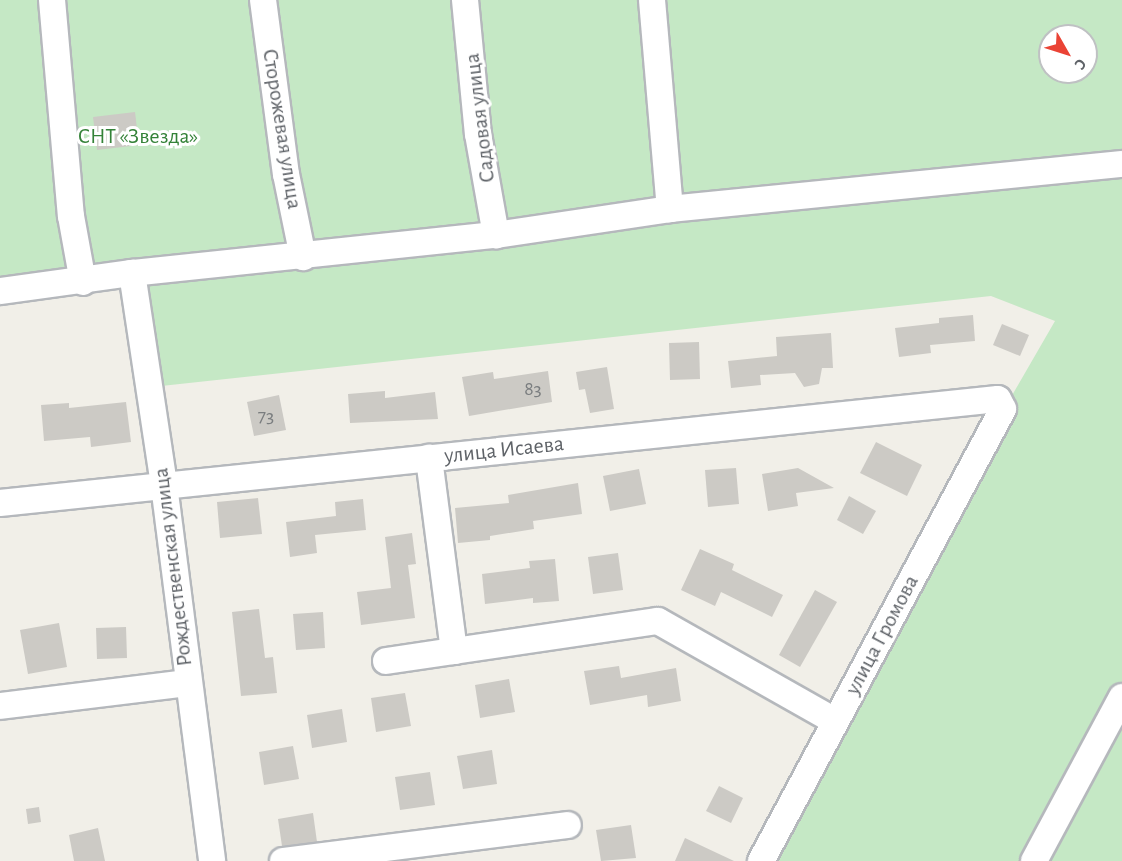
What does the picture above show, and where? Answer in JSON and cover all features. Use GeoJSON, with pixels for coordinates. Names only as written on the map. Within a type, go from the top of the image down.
{"type":"FeatureCollection","features":[{"type":"Feature","properties":{"kind":"street"},"geometry":{"type":"LineString","coordinates":[[52,0],[71,216],[83,282]]}},
{"type":"Feature","properties":{"kind":"street","name":"Сторожевая улица"},"geometry":{"type":"LineString","coordinates":[[263,0],[286,174],[303,257]]}},
{"type":"Feature","properties":{"kind":"street","name":"Садовая улица"},"geometry":{"type":"LineString","coordinates":[[465,0],[478,134],[496,235]]}},
{"type":"Feature","properties":{"kind":"street"},"geometry":{"type":"LineString","coordinates":[[652,0],[670,208]]}},
{"type":"Feature","properties":{"kind":"street"},"geometry":{"type":"LineString","coordinates":[[0,291],[83,282],[132,273],[303,257],[496,235],[670,208],[1122,164]]}},
{"type":"Feature","properties":{"kind":"street","name":"Рождественская улица"},"geometry":{"type":"LineString","coordinates":[[132,273],[164,485],[187,683],[212,861]]}},
{"type":"Feature","properties":{"kind":"street","name":"улица Исаева"},"geometry":{"type":"LineString","coordinates":[[0,503],[998,399],[1003,409]]}},
{"type":"Feature","properties":{"kind":"street","name":"улица Громова"},"geometry":{"type":"LineString","coordinates":[[761,861],[1003,409]]}},
{"type":"Feature","properties":{"kind":"street"},"geometry":{"type":"LineString","coordinates":[[429,458],[454,651]]}},
{"type":"Feature","properties":{"kind":"street"},"geometry":{"type":"LineString","coordinates":[[386,661],[658,621],[835,721]]}},
{"type":"Feature","properties":{"kind":"street"},"geometry":{"type":"LineString","coordinates":[[0,706],[187,683]]}},
{"type":"Feature","properties":{"kind":"street"},"geometry":{"type":"LineString","coordinates":[[1034,861],[1122,697]]}},
{"type":"Feature","properties":{"kind":"street"},"geometry":{"type":"LineString","coordinates":[[283,861],[568,825]]}},
{"type":"Feature","properties":{"kind":"green space","name":"СНТ «Звезда»"},"geometry":{"type":"Polygon","coordinates":[[[0,0],[1122,0],[1122,861],[750,861],[817,733],[1055,321],[991,296],[152,387],[142,295],[153,274],[0,292],[0,0]]]}},
{"type":"Feature","properties":{"kind":"building"},"geometry":{"type":"Polygon","coordinates":[[[135,112],[139,145],[97,150],[93,117],[135,112]]]}},
{"type":"Feature","properties":{"kind":"building"},"geometry":{"type":"Polygon","coordinates":[[[973,315],[975,341],[930,345],[931,353],[899,357],[895,328],[939,323],[939,318],[973,315]]]}},
{"type":"Feature","properties":{"kind":"building"},"geometry":{"type":"Polygon","coordinates":[[[1002,324],[1029,335],[1020,356],[993,345],[1002,324]]]}},
{"type":"Feature","properties":{"kind":"building"},"geometry":{"type":"Polygon","coordinates":[[[831,333],[833,368],[822,368],[819,384],[804,387],[795,373],[760,375],[761,385],[731,388],[728,361],[777,356],[776,337],[831,333]]]}},
{"type":"Feature","properties":{"kind":"building"},"geometry":{"type":"Polygon","coordinates":[[[699,342],[700,379],[670,380],[669,343],[699,342]]]}},
{"type":"Feature","properties":{"kind":"building"},"geometry":{"type":"Polygon","coordinates":[[[607,367],[614,409],[590,413],[585,389],[579,390],[576,372],[607,367]]]}},
{"type":"Feature","properties":{"kind":"building"},"geometry":{"type":"Polygon","coordinates":[[[548,371],[552,402],[469,416],[462,377],[493,372],[494,379],[548,371]]]}},
{"type":"Feature","properties":{"kind":"building"},"geometry":{"type":"Polygon","coordinates":[[[385,391],[385,398],[435,392],[438,419],[350,423],[348,394],[385,391]]]}},
{"type":"Feature","properties":{"kind":"building"},"geometry":{"type":"Polygon","coordinates":[[[279,395],[286,430],[254,436],[247,402],[279,395]]]}},
{"type":"Feature","properties":{"kind":"building"},"geometry":{"type":"Polygon","coordinates":[[[126,402],[131,442],[91,447],[90,437],[44,441],[41,405],[69,403],[69,408],[126,402]]]}},
{"type":"Feature","properties":{"kind":"building"},"geometry":{"type":"Polygon","coordinates":[[[876,442],[922,465],[907,496],[860,473],[876,442]]]}},
{"type":"Feature","properties":{"kind":"building"},"geometry":{"type":"Polygon","coordinates":[[[736,468],[739,504],[708,507],[705,470],[736,468]]]}},
{"type":"Feature","properties":{"kind":"building"},"geometry":{"type":"Polygon","coordinates":[[[798,468],[834,488],[796,493],[798,506],[768,511],[762,474],[798,468]]]}},
{"type":"Feature","properties":{"kind":"building"},"geometry":{"type":"Polygon","coordinates":[[[639,469],[646,504],[610,511],[603,476],[639,469]]]}},
{"type":"Feature","properties":{"kind":"building"},"geometry":{"type":"Polygon","coordinates":[[[578,483],[582,514],[533,521],[534,529],[490,536],[490,540],[458,543],[455,508],[509,503],[508,495],[578,483]]]}},
{"type":"Feature","properties":{"kind":"building"},"geometry":{"type":"Polygon","coordinates":[[[849,496],[876,511],[863,534],[837,520],[849,496]]]}},
{"type":"Feature","properties":{"kind":"building"},"geometry":{"type":"Polygon","coordinates":[[[258,498],[262,534],[220,538],[217,502],[258,498]]]}},
{"type":"Feature","properties":{"kind":"building"},"geometry":{"type":"Polygon","coordinates":[[[363,499],[366,530],[315,535],[317,553],[290,557],[286,522],[336,516],[335,502],[363,499]]]}},
{"type":"Feature","properties":{"kind":"building"},"geometry":{"type":"Polygon","coordinates":[[[412,533],[416,564],[408,565],[415,618],[361,625],[357,592],[391,588],[385,537],[412,533]]]}},
{"type":"Feature","properties":{"kind":"building"},"geometry":{"type":"Polygon","coordinates":[[[700,549],[734,564],[732,570],[783,595],[772,617],[721,592],[715,606],[681,590],[700,549]]]}},
{"type":"Feature","properties":{"kind":"building"},"geometry":{"type":"Polygon","coordinates":[[[618,553],[623,590],[593,594],[588,557],[618,553]]]}},
{"type":"Feature","properties":{"kind":"building"},"geometry":{"type":"Polygon","coordinates":[[[555,559],[559,601],[533,603],[533,598],[485,604],[482,574],[530,568],[529,561],[555,559]]]}},
{"type":"Feature","properties":{"kind":"building"},"geometry":{"type":"Polygon","coordinates":[[[815,590],[837,602],[800,667],[779,655],[815,590]]]}},
{"type":"Feature","properties":{"kind":"building"},"geometry":{"type":"Polygon","coordinates":[[[259,609],[265,658],[273,657],[277,693],[241,696],[232,612],[259,609]]]}},
{"type":"Feature","properties":{"kind":"building"},"geometry":{"type":"Polygon","coordinates":[[[323,612],[325,648],[296,650],[293,614],[323,612]]]}},
{"type":"Feature","properties":{"kind":"building"},"geometry":{"type":"Polygon","coordinates":[[[59,623],[67,667],[28,674],[20,630],[59,623]]]}},
{"type":"Feature","properties":{"kind":"building"},"geometry":{"type":"Polygon","coordinates":[[[126,627],[127,658],[97,659],[96,628],[126,627]]]}},
{"type":"Feature","properties":{"kind":"building"},"geometry":{"type":"Polygon","coordinates":[[[619,666],[621,678],[676,668],[681,701],[648,707],[647,695],[590,705],[584,671],[619,666]]]}},
{"type":"Feature","properties":{"kind":"building"},"geometry":{"type":"Polygon","coordinates":[[[509,679],[515,712],[480,718],[475,685],[509,679]]]}},
{"type":"Feature","properties":{"kind":"building"},"geometry":{"type":"Polygon","coordinates":[[[405,693],[411,726],[376,732],[371,698],[405,693]]]}},
{"type":"Feature","properties":{"kind":"building"},"geometry":{"type":"Polygon","coordinates":[[[342,709],[347,742],[312,748],[307,715],[342,709]]]}},
{"type":"Feature","properties":{"kind":"building"},"geometry":{"type":"Polygon","coordinates":[[[293,746],[299,779],[264,785],[259,752],[293,746]]]}},
{"type":"Feature","properties":{"kind":"building"},"geometry":{"type":"Polygon","coordinates":[[[492,750],[497,784],[463,789],[457,756],[492,750]]]}},
{"type":"Feature","properties":{"kind":"building"},"geometry":{"type":"Polygon","coordinates":[[[430,772],[435,805],[400,810],[395,777],[430,772]]]}},
{"type":"Feature","properties":{"kind":"building"},"geometry":{"type":"Polygon","coordinates":[[[719,786],[743,798],[731,823],[706,811],[719,786]]]}},
{"type":"Feature","properties":{"kind":"building"},"geometry":{"type":"Polygon","coordinates":[[[39,807],[41,822],[28,824],[26,809],[39,807]]]}},
{"type":"Feature","properties":{"kind":"building"},"geometry":{"type":"Polygon","coordinates":[[[313,813],[317,842],[282,846],[278,819],[313,813]]]}},
{"type":"Feature","properties":{"kind":"building"},"geometry":{"type":"Polygon","coordinates":[[[631,825],[636,858],[601,861],[596,830],[631,825]]]}},
{"type":"Feature","properties":{"kind":"building"},"geometry":{"type":"Polygon","coordinates":[[[98,828],[105,861],[74,861],[69,835],[98,828]]]}},
{"type":"Feature","properties":{"kind":"building"},"geometry":{"type":"Polygon","coordinates":[[[685,838],[734,861],[675,861],[685,838]]]}}]}
